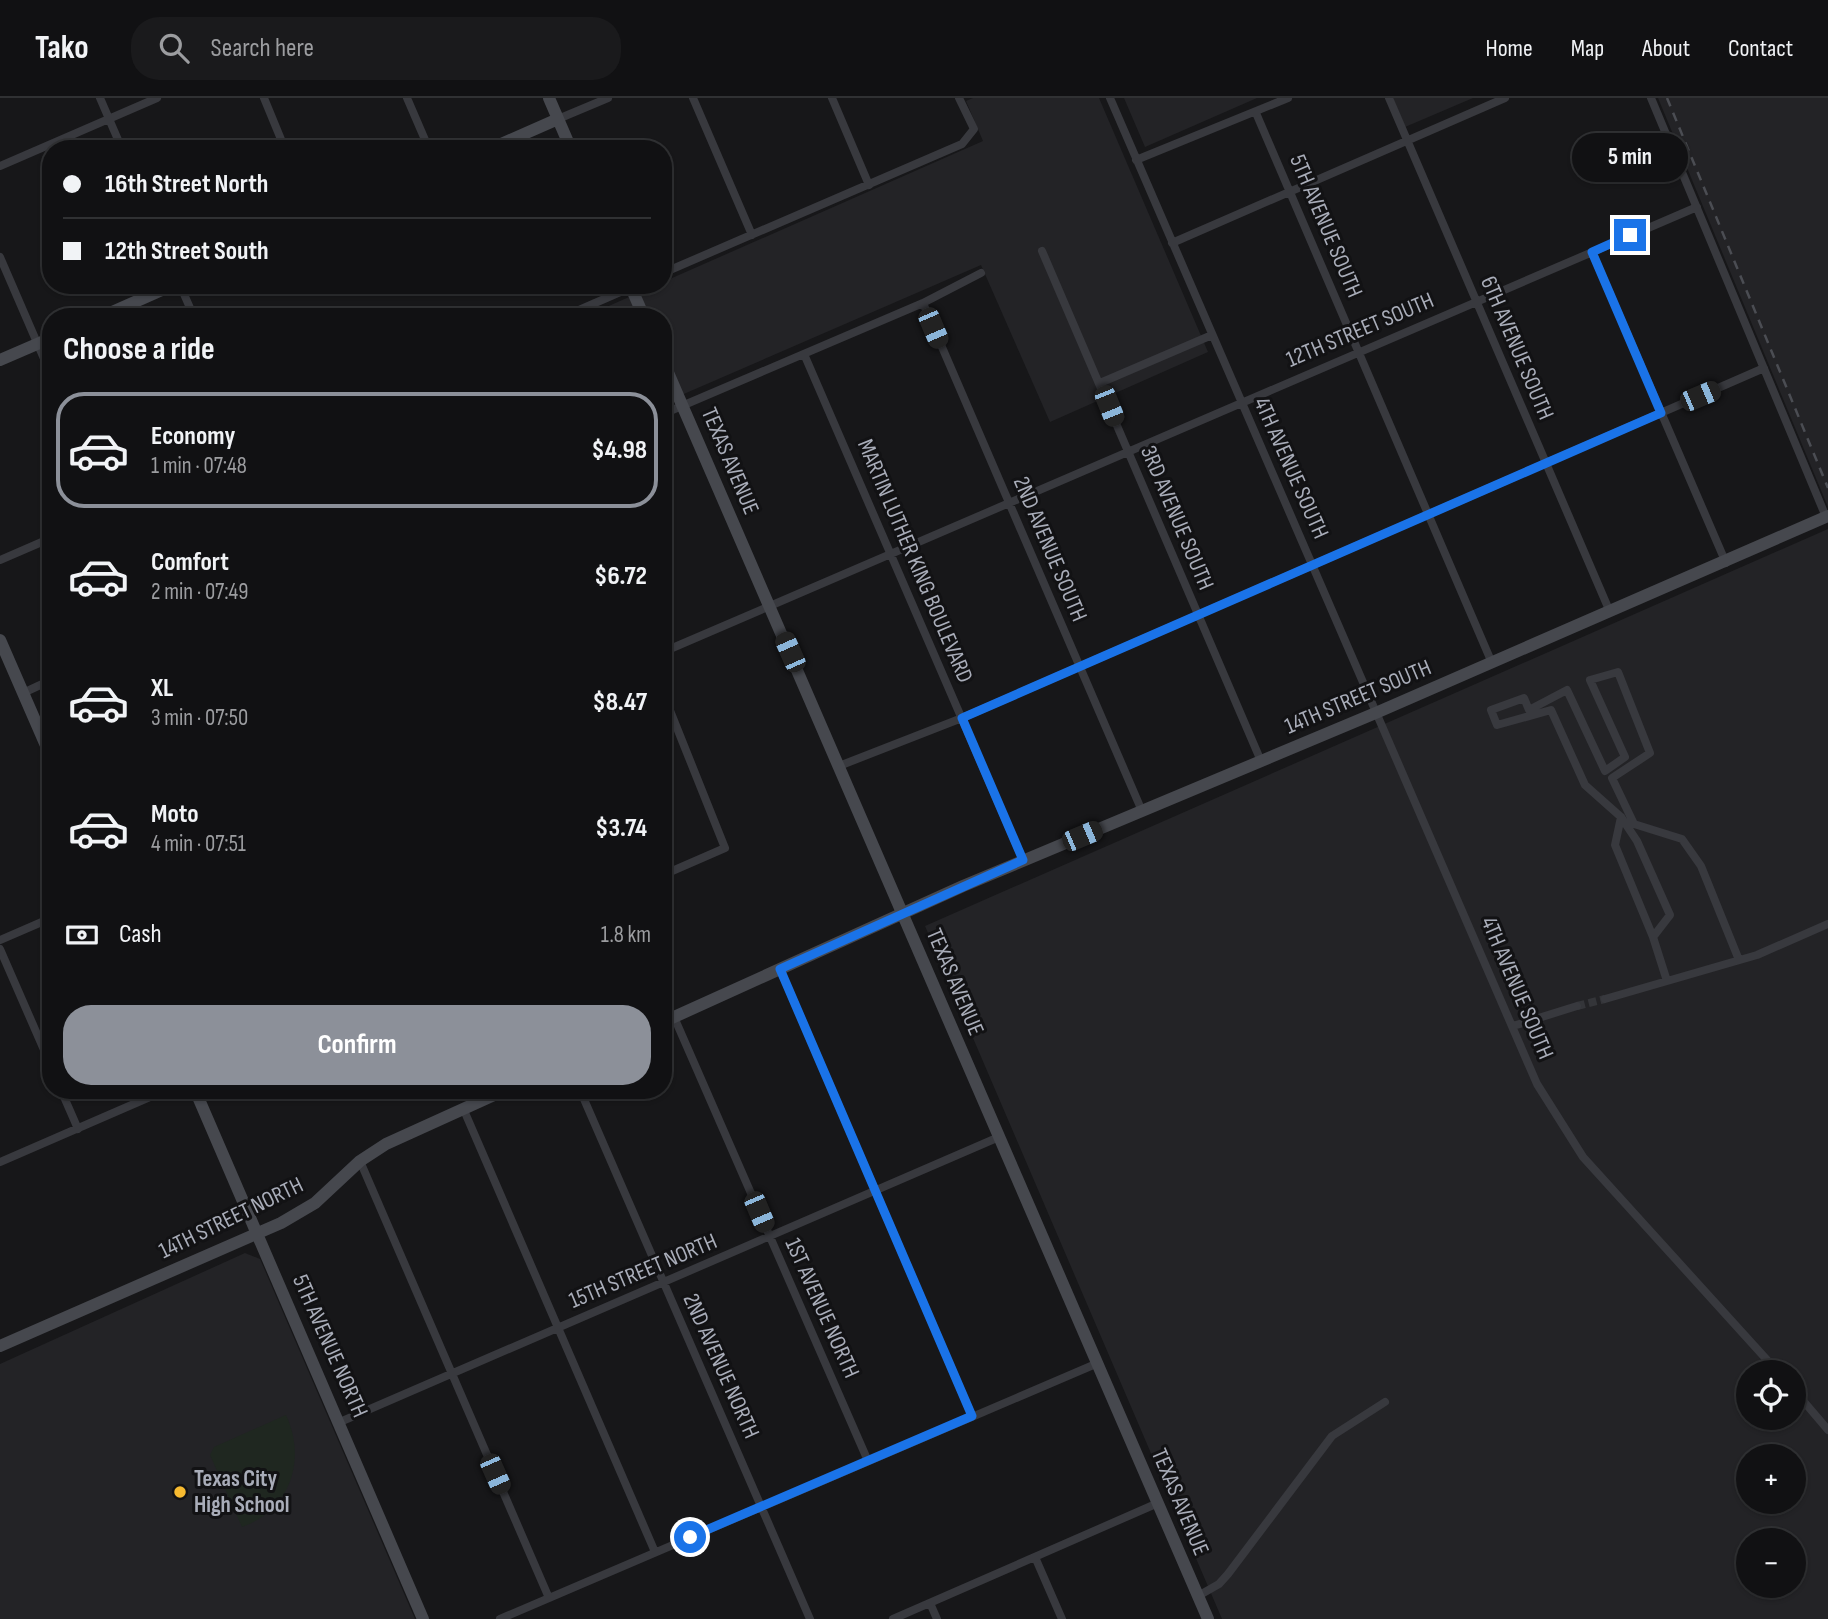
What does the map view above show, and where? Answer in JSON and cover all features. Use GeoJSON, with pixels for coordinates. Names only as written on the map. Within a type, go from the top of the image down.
{"type":"FeatureCollection","features":[{"type":"Feature","properties":{"kind":"street"},"geometry":{"type":"LineString","coordinates":[[100,98],[118,140]]}},
{"type":"Feature","properties":{"kind":"street"},"geometry":{"type":"LineString","coordinates":[[60,140],[157,98]]}},
{"type":"Feature","properties":{"kind":"street"},"geometry":{"type":"LineString","coordinates":[[264,98],[281,140]]}},
{"type":"Feature","properties":{"kind":"street"},"geometry":{"type":"LineString","coordinates":[[407,98],[425,140]]}},
{"type":"Feature","properties":{"kind":"street"},"geometry":{"type":"LineString","coordinates":[[549,98],[567,140]]}},
{"type":"Feature","properties":{"kind":"street"},"geometry":{"type":"LineString","coordinates":[[510,140],[608,98]]}},
{"type":"Feature","properties":{"kind":"street"},"geometry":{"type":"LineString","coordinates":[[693,98],[752,235]]}},
{"type":"Feature","properties":{"kind":"street"},"geometry":{"type":"LineString","coordinates":[[832,98],[869,185]]}},
{"type":"Feature","properties":{"kind":"street"},"geometry":{"type":"LineString","coordinates":[[672,269],[962,144],[974,129],[959,98]]}},
{"type":"Feature","properties":{"kind":"street","name":"4TH AVENUE SOUTH"},"geometry":{"type":"LineString","coordinates":[[1110,98],[1537,1084],[1583,1157],[1767,1360]]}},
{"type":"Feature","properties":{"kind":"street"},"geometry":{"type":"LineString","coordinates":[[1136,160],[1289,98]]}},
{"type":"Feature","properties":{"kind":"street","name":"6TH AVENUE SOUTH"},"geometry":{"type":"LineString","coordinates":[[1388,98],[1610,612]]}},
{"type":"Feature","properties":{"kind":"street"},"geometry":{"type":"LineString","coordinates":[[1172,243],[1505,98]]}},
{"type":"Feature","properties":{"kind":"street"},"geometry":{"type":"LineString","coordinates":[[1651,98],[1827,516]]}},
{"type":"Feature","properties":{"kind":"street","name":"5TH AVENUE SOUTH"},"geometry":{"type":"LineString","coordinates":[[1256,113],[1492,663]]}},
{"type":"Feature","properties":{"kind":"street"},"geometry":{"type":"LineString","coordinates":[[0,166],[42,148]]}},
{"type":"Feature","properties":{"kind":"street","name":"12TH STREET SOUTH"},"geometry":{"type":"LineString","coordinates":[[672,648],[1697,207]]}},
{"type":"Feature","properties":{"kind":"street","name":"3RD AVENUE SOUTH"},"geometry":{"type":"LineString","coordinates":[[1042,251],[1261,761]]}},
{"type":"Feature","properties":{"kind":"street"},"geometry":{"type":"LineString","coordinates":[[1592,252],[1726,563]]}},
{"type":"Feature","properties":{"kind":"street"},"geometry":{"type":"LineString","coordinates":[[0,257],[42,355]]}},
{"type":"Feature","properties":{"kind":"street"},"geometry":{"type":"LineString","coordinates":[[672,410],[923,303],[981,273]]}},
{"type":"Feature","properties":{"kind":"street"},"geometry":{"type":"LineString","coordinates":[[121,308],[153,294]]}},
{"type":"Feature","properties":{"kind":"street"},"geometry":{"type":"LineString","coordinates":[[583,308],[614,294]]}},
{"type":"Feature","properties":{"kind":"street","name":"2ND AVENUE SOUTH"},"geometry":{"type":"LineString","coordinates":[[923,303],[1142,811]]}},
{"type":"Feature","properties":{"kind":"street"},"geometry":{"type":"LineString","coordinates":[[1100,383],[1212,335]]}},
{"type":"Feature","properties":{"kind":"street"},"geometry":{"type":"LineString","coordinates":[[0,360],[42,342]]}},
{"type":"Feature","properties":{"kind":"street","name":"MARTIN LUTHER KING BOULEVARD"},"geometry":{"type":"LineString","coordinates":[[804,354],[1023,860]]}},
{"type":"Feature","properties":{"kind":"street"},"geometry":{"type":"LineString","coordinates":[[839,766],[962,718],[1764,368]]}},
{"type":"Feature","properties":{"kind":"street","name":"TEXAS AVENUE"},"geometry":{"type":"LineString","coordinates":[[672,381],[1208,1619]]}},
{"type":"Feature","properties":{"kind":"street","name":"14TH STREET SOUTH"},"geometry":{"type":"LineString","coordinates":[[903,914],[1023,860],[1726,563],[1827,516]]}},
{"type":"Feature","properties":{"kind":"street"},"geometry":{"type":"LineString","coordinates":[[0,560],[42,542]]}},
{"type":"Feature","properties":{"kind":"street"},"geometry":{"type":"LineString","coordinates":[[0,640],[42,736]]}},
{"type":"Feature","properties":{"kind":"street"},"geometry":{"type":"LineString","coordinates":[[1653,937],[1670,915],[1637,841],[1621,817],[1585,785],[1551,710],[1497,725],[1491,710],[1524,698],[1529,710],[1567,690],[1605,771],[1625,757],[1590,680],[1618,672],[1650,753],[1612,778],[1620,800],[1634,824],[1682,839],[1701,866],[1739,960]]}},
{"type":"Feature","properties":{"kind":"street"},"geometry":{"type":"LineString","coordinates":[[23,693],[42,684]]}},
{"type":"Feature","properties":{"kind":"street"},"geometry":{"type":"LineString","coordinates":[[672,716],[724,846],[672,872]]}},
{"type":"Feature","properties":{"kind":"street"},"geometry":{"type":"LineString","coordinates":[[1621,817],[1615,845],[1653,937],[1667,981]]}},
{"type":"Feature","properties":{"kind":"street"},"geometry":{"type":"LineString","coordinates":[[672,1018],[903,914]]}},
{"type":"Feature","properties":{"kind":"street"},"geometry":{"type":"LineString","coordinates":[[0,940],[42,922]]}},
{"type":"Feature","properties":{"kind":"street"},"geometry":{"type":"LineString","coordinates":[[1605,999],[1739,960],[1828,924]]}},
{"type":"Feature","properties":{"kind":"street"},"geometry":{"type":"LineString","coordinates":[[0,949],[42,1045]]}},
{"type":"Feature","properties":{"kind":"street"},"geometry":{"type":"LineString","coordinates":[[780,969],[972,1416]]}},
{"type":"Feature","properties":{"kind":"street"},"geometry":{"type":"LineString","coordinates":[[1513,1026],[1577,1006]]}},
{"type":"Feature","properties":{"kind":"street","name":"1ST AVENUE NORTH"},"geometry":{"type":"LineString","coordinates":[[672,1026],[868,1461]]}},
{"type":"Feature","properties":{"kind":"street"},"geometry":{"type":"LineString","coordinates":[[65,1099],[78,1129]]}},
{"type":"Feature","properties":{"kind":"street"},"geometry":{"type":"LineString","coordinates":[[0,1163],[146,1099]]}},
{"type":"Feature","properties":{"kind":"street","name":"5TH AVENUE NORTH"},"geometry":{"type":"LineString","coordinates":[[199,1099],[423,1619]]}},
{"type":"Feature","properties":{"kind":"street","name":"14TH STREET NORTH"},"geometry":{"type":"LineString","coordinates":[[0,1346],[257,1233],[316,1203],[360,1161],[411,1130],[484,1099]]}},
{"type":"Feature","properties":{"kind":"street","name":"2ND AVENUE NORTH"},"geometry":{"type":"LineString","coordinates":[[584,1099],[810,1619]]}},
{"type":"Feature","properties":{"kind":"street"},"geometry":{"type":"LineString","coordinates":[[463,1108],[655,1552]]}},
{"type":"Feature","properties":{"kind":"street","name":"15TH STREET NORTH"},"geometry":{"type":"LineString","coordinates":[[340,1422],[999,1137]]}},
{"type":"Feature","properties":{"kind":"street"},"geometry":{"type":"LineString","coordinates":[[360,1161],[549,1598]]}},
{"type":"Feature","properties":{"kind":"street"},"geometry":{"type":"LineString","coordinates":[[500,1619],[1098,1363]]}},
{"type":"Feature","properties":{"kind":"street"},"geometry":{"type":"LineString","coordinates":[[1198,1597],[1219,1584],[1228,1574],[1332,1436],[1385,1402]]}},
{"type":"Feature","properties":{"kind":"street"},"geometry":{"type":"LineString","coordinates":[[1806,1404],[1828,1430]]}},
{"type":"Feature","properties":{"kind":"street"},"geometry":{"type":"LineString","coordinates":[[893,1619],[1158,1503]]}},
{"type":"Feature","properties":{"kind":"street"},"geometry":{"type":"LineString","coordinates":[[1035,1557],[1062,1619]]}},
{"type":"Feature","properties":{"kind":"street"},"geometry":{"type":"LineString","coordinates":[[930,1603],[937,1619]]}},
{"type":"Feature","properties":{"kind":"shaded area"},"geometry":{"type":"Polygon","coordinates":[[[973,98],[1099,98],[1208,352],[1050,422],[981,265],[672,399],[672,308],[604,308],[636,294],[672,294],[672,278],[983,141],[966,101],[973,98]]]}},
{"type":"Feature","properties":{"kind":"shaded area"},"geometry":{"type":"Polygon","coordinates":[[[1124,98],[1257,98],[1145,147],[1124,98]]]}},
{"type":"Feature","properties":{"kind":"shaded area"},"geometry":{"type":"Polygon","coordinates":[[[1393,98],[1473,98],[1405,127],[1393,98]]]}},
{"type":"Feature","properties":{"kind":"shaded area"},"geometry":{"type":"Polygon","coordinates":[[[1658,98],[1828,98],[1828,507],[1658,98]]]}},
{"type":"Feature","properties":{"kind":"shaded area"},"geometry":{"type":"Polygon","coordinates":[[[1828,529],[1828,1619],[1222,1619],[925,926],[1828,529]]]}},
{"type":"Feature","properties":{"kind":"shaded area","name":"Texas City High School"},"geometry":{"type":"Polygon","coordinates":[[[245,1253],[260,1259],[415,1619],[0,1619],[0,1364],[245,1253]]]}},
{"type":"Feature","properties":{"kind":"shaded area"},"geometry":{"type":"Polygon","coordinates":[[[286,1415],[295,1449],[290,1482],[272,1509],[242,1527],[210,1455],[214,1447],[286,1415]]]}},
{"type":"Feature","properties":{"kind":"tunnel"},"geometry":{"type":"LineString","coordinates":[[1577,1006],[1605,999]]}},
{"type":"Feature","properties":{"kind":"railway"},"geometry":{"type":"LineString","coordinates":[[1667,98],[1828,488]]}},
{"type":"Feature","properties":{"kind":"place","name":"Texas City High School"},"geometry":{"type":"Point","coordinates":[180,1492]}},
{"type":"Feature","properties":{"kind":"route"},"geometry":{"type":"LineString","coordinates":[[690,1537],[972,1416],[780,969],[1023,860],[962,718],[1661,413],[1592,252],[1630,235]]}}]}
